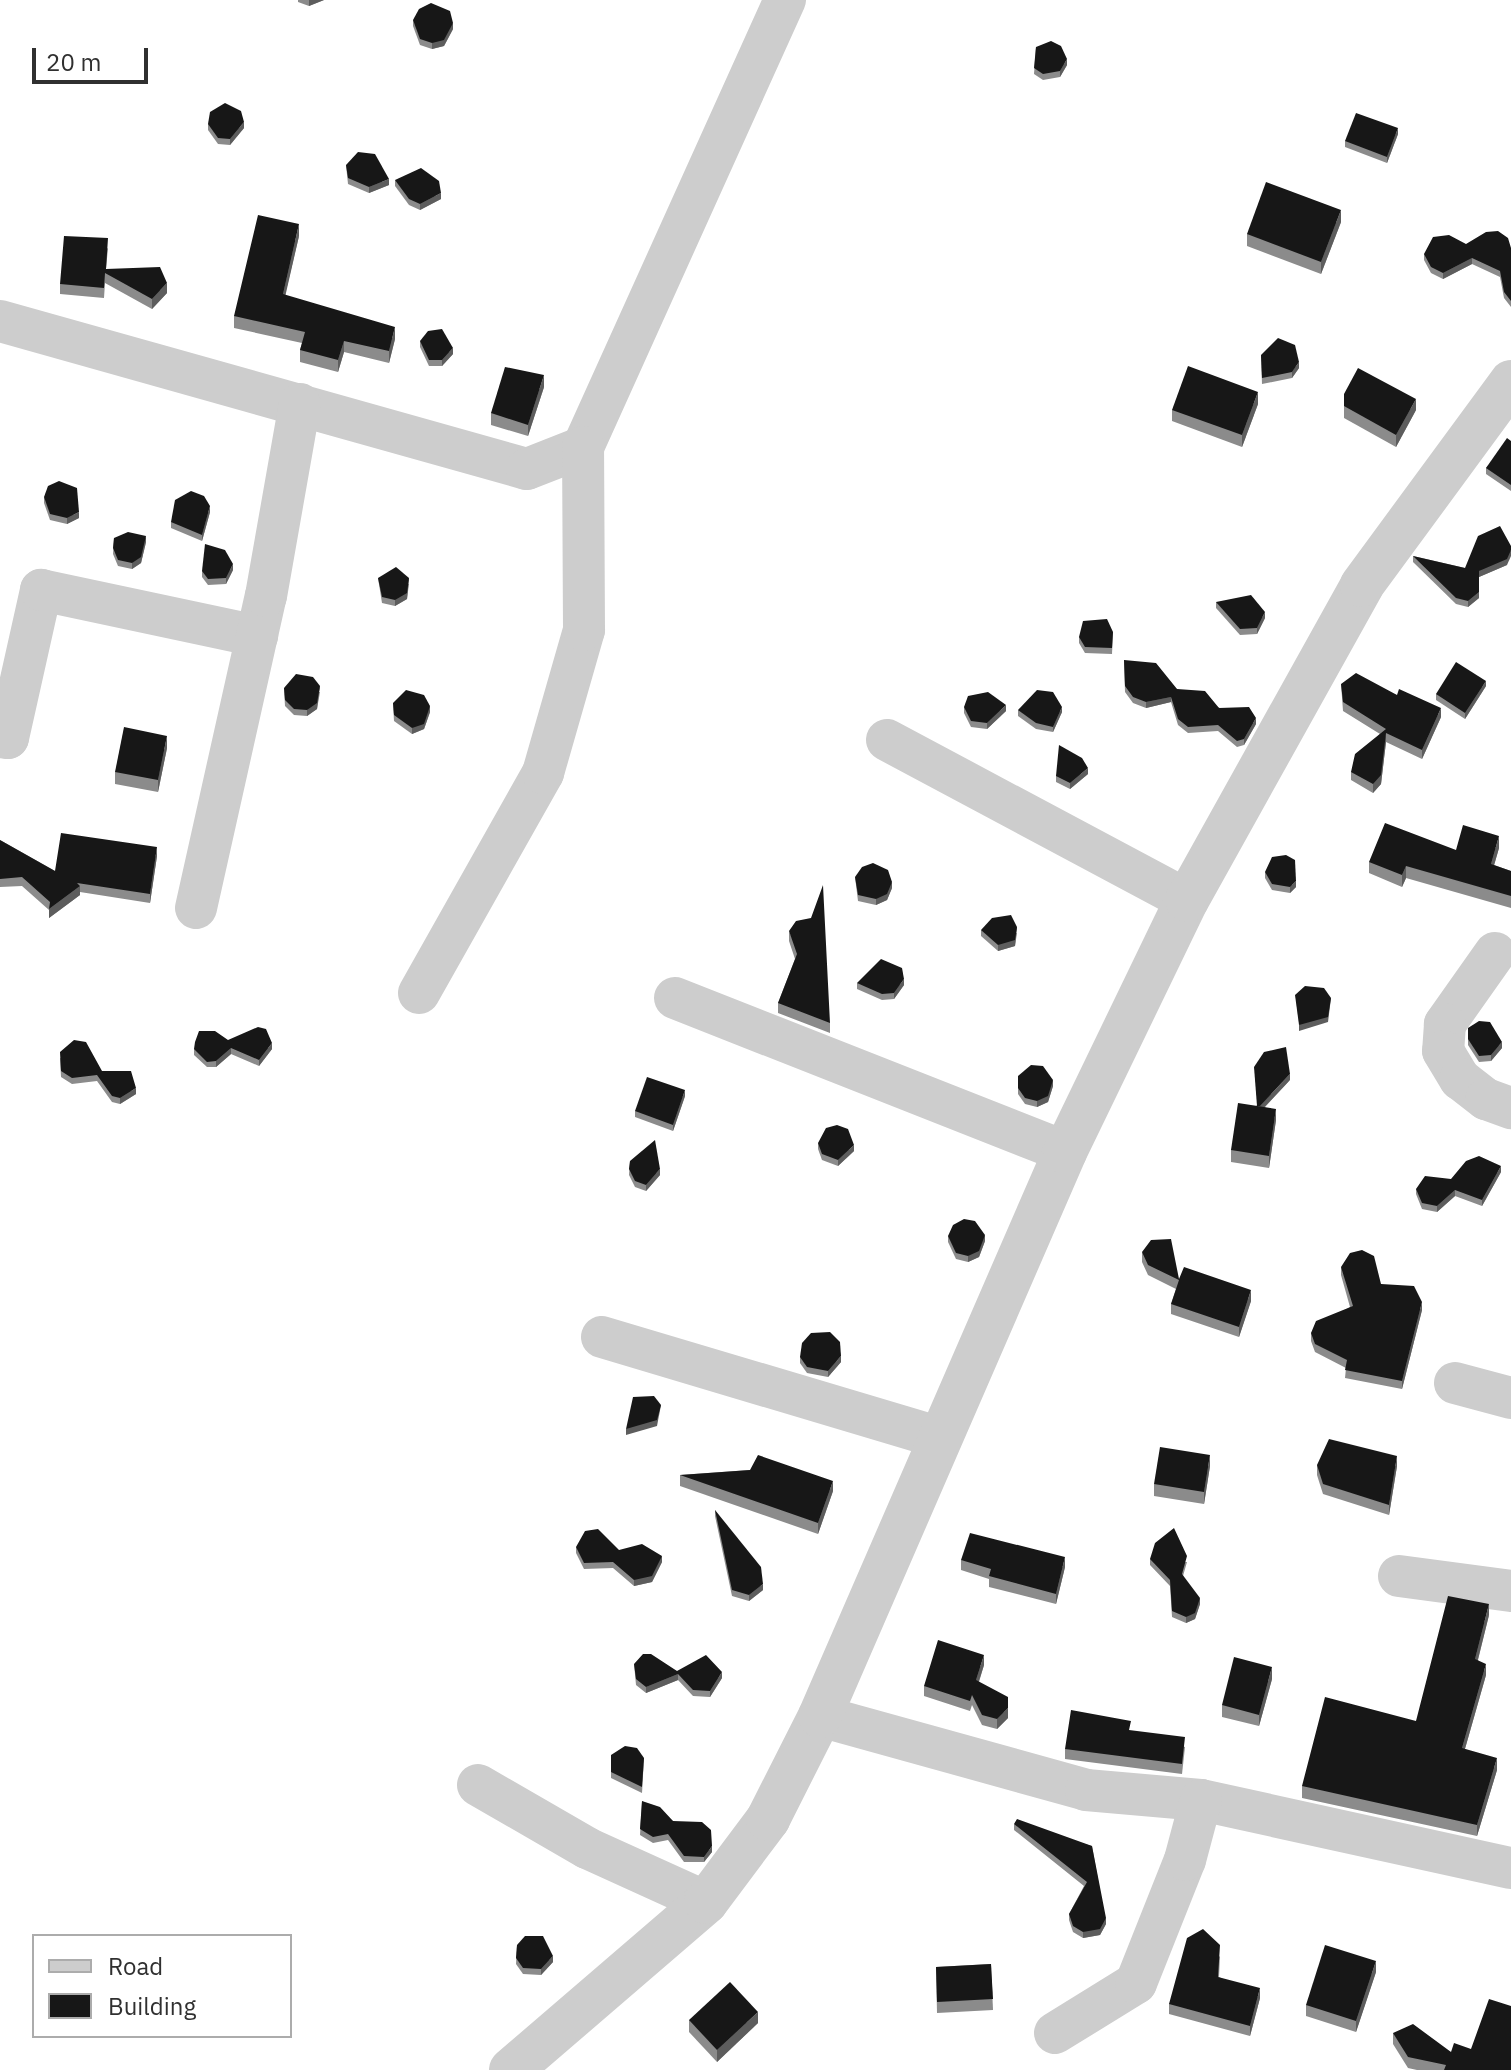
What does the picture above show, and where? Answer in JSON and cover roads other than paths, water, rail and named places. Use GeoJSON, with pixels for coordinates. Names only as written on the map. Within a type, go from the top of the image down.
{"type":"FeatureCollection","features":[{"type":"Feature","properties":{"kind":"street"},"geometry":{"type":"LineString","coordinates":[[419,993],[543,773],[584,630],[583,447],[785,0]]}},
{"type":"Feature","properties":{"kind":"street"},"geometry":{"type":"LineString","coordinates":[[0,321],[527,469],[583,447]]}},
{"type":"Feature","properties":{"kind":"street"},"geometry":{"type":"LineString","coordinates":[[511,2070],[706,1902],[768,1819],[820,1716],[1065,1152],[1187,900],[1362,585],[1511,382]]}},
{"type":"Feature","properties":{"kind":"street"},"geometry":{"type":"LineString","coordinates":[[196,908],[257,636],[300,404]]}},
{"type":"Feature","properties":{"kind":"street"},"geometry":{"type":"LineString","coordinates":[[0,737],[8,738],[41,590],[257,636]]}},
{"type":"Feature","properties":{"kind":"street"},"geometry":{"type":"LineString","coordinates":[[887,740],[1187,900]]}},
{"type":"Feature","properties":{"kind":"street"},"geometry":{"type":"LineString","coordinates":[[1495,953],[1445,1024],[1443,1051],[1460,1079],[1486,1099],[1511,1108]]}},
{"type":"Feature","properties":{"kind":"street"},"geometry":{"type":"LineString","coordinates":[[675,998],[1065,1152]]}},
{"type":"Feature","properties":{"kind":"street"},"geometry":{"type":"LineString","coordinates":[[602,1337],[941,1438]]}},
{"type":"Feature","properties":{"kind":"street"},"geometry":{"type":"LineString","coordinates":[[1455,1383],[1511,1398]]}},
{"type":"Feature","properties":{"kind":"street"},"geometry":{"type":"LineString","coordinates":[[1399,1576],[1511,1591]]}},
{"type":"Feature","properties":{"kind":"street"},"geometry":{"type":"LineString","coordinates":[[820,1716],[1086,1790],[1201,1800],[1511,1868]]}},
{"type":"Feature","properties":{"kind":"street"},"geometry":{"type":"LineString","coordinates":[[478,1785],[587,1848],[706,1902]]}},
{"type":"Feature","properties":{"kind":"street"},"geometry":{"type":"LineString","coordinates":[[1055,2033],[1136,1983],[1185,1860],[1201,1800]]}}]}
